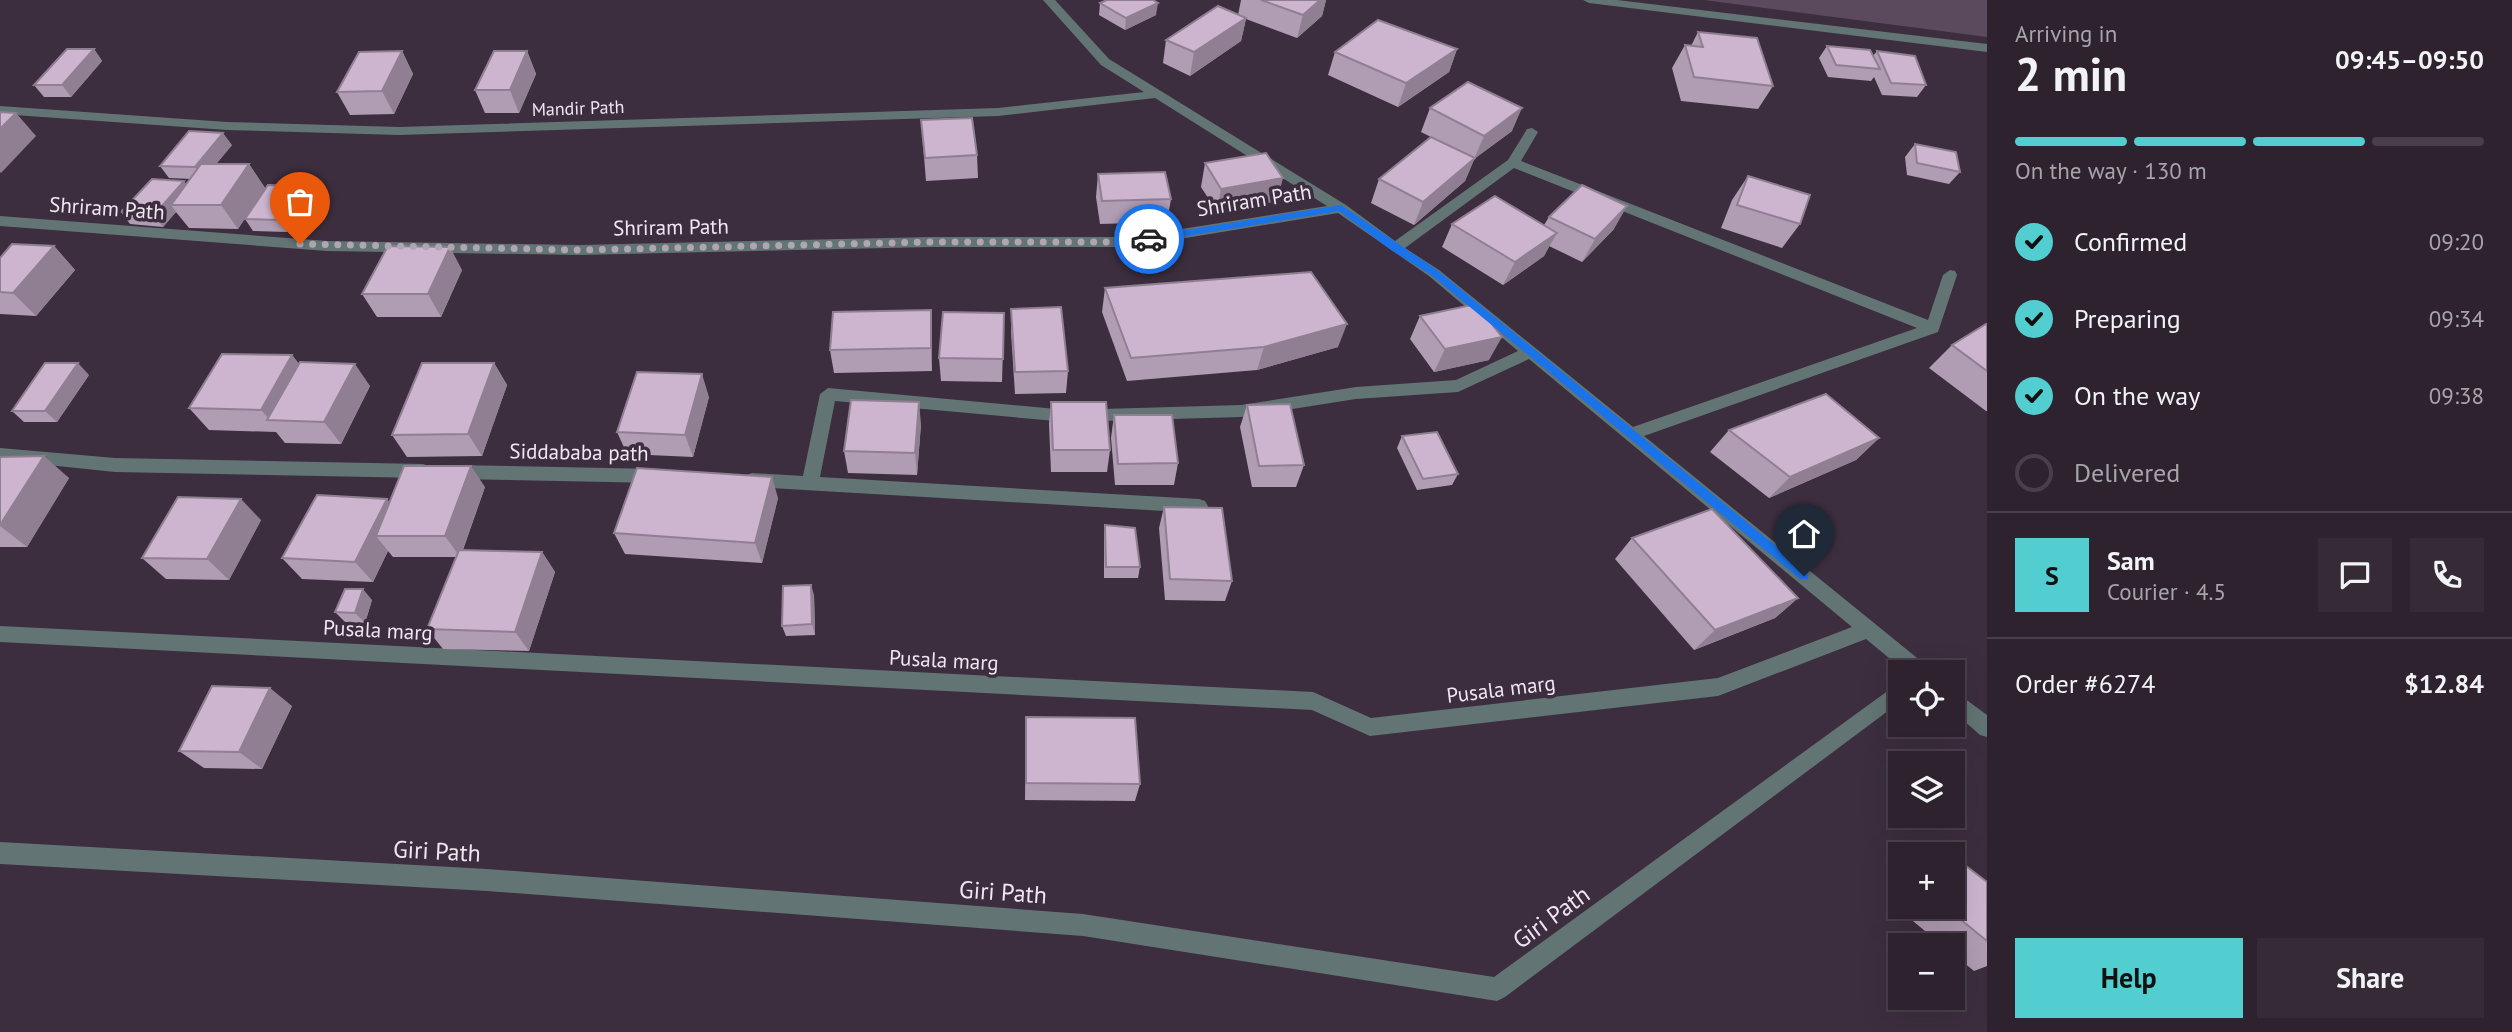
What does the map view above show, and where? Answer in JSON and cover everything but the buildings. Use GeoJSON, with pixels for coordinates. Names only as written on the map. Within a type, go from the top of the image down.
{"type":"FeatureCollection","features":[{"type":"Feature","properties":{"kind":"street"},"geometry":{"type":"LineString","coordinates":[[1049,0],[1105,62],[1341,208],[1434,273],[1906,660]]}},
{"type":"Feature","properties":{"kind":"street"},"geometry":{"type":"LineString","coordinates":[[1589,0],[1987,48]]}},
{"type":"Feature","properties":{"kind":"street","name":"Mandir Path"},"geometry":{"type":"LineString","coordinates":[[0,110],[227,126],[398,131],[998,112],[1158,94]]}},
{"type":"Feature","properties":{"kind":"street"},"geometry":{"type":"LineString","coordinates":[[1395,248],[1513,163],[1532,132]]}},
{"type":"Feature","properties":{"kind":"street"},"geometry":{"type":"LineString","coordinates":[[1513,163],[1933,328]]}},
{"type":"Feature","properties":{"kind":"street","name":"Shriram Path"},"geometry":{"type":"LineString","coordinates":[[0,221],[327,246],[580,250],[932,242],[1131,242],[1341,208]]}},
{"type":"Feature","properties":{"kind":"street"},"geometry":{"type":"LineString","coordinates":[[1933,328],[1950,275]]}},
{"type":"Feature","properties":{"kind":"street"},"geometry":{"type":"LineString","coordinates":[[1632,434],[1933,328]]}},
{"type":"Feature","properties":{"kind":"street"},"geometry":{"type":"LineString","coordinates":[[810,484],[828,394],[1067,416],[1241,411],[1356,393],[1458,386],[1532,351]]}},
{"type":"Feature","properties":{"kind":"street","name":"Siddababa path"},"geometry":{"type":"LineString","coordinates":[[0,454],[115,465],[680,477]]}},
{"type":"Feature","properties":{"kind":"street"},"geometry":{"type":"LineString","coordinates":[[733,479],[1199,506]]}},
{"type":"Feature","properties":{"kind":"street","name":"Pusala marg"},"geometry":{"type":"LineString","coordinates":[[0,634],[1314,701],[1370,727],[1718,687],[1869,629]]}},
{"type":"Feature","properties":{"kind":"street","name":"Giri Path"},"geometry":{"type":"LineString","coordinates":[[0,853],[487,880],[1083,925],[1497,989],[1888,700]]}},
{"type":"Feature","properties":{"kind":"street"},"geometry":{"type":"LineString","coordinates":[[1965,709],[1987,727]]}},
{"type":"Feature","properties":{"kind":"shaded area"},"geometry":{"type":"Polygon","coordinates":[[[1704,0],[1987,0],[1987,37],[1704,0]]]}},
{"type":"Feature","properties":{"kind":"way so far"},"geometry":{"type":"LineString","coordinates":[[300,244],[580,250],[932,242],[1131,242],[1149,239]]}},
{"type":"Feature","properties":{"kind":"route"},"geometry":{"type":"LineString","coordinates":[[1149,239],[1341,208],[1434,273],[1493,319],[1804,576]]}}]}
